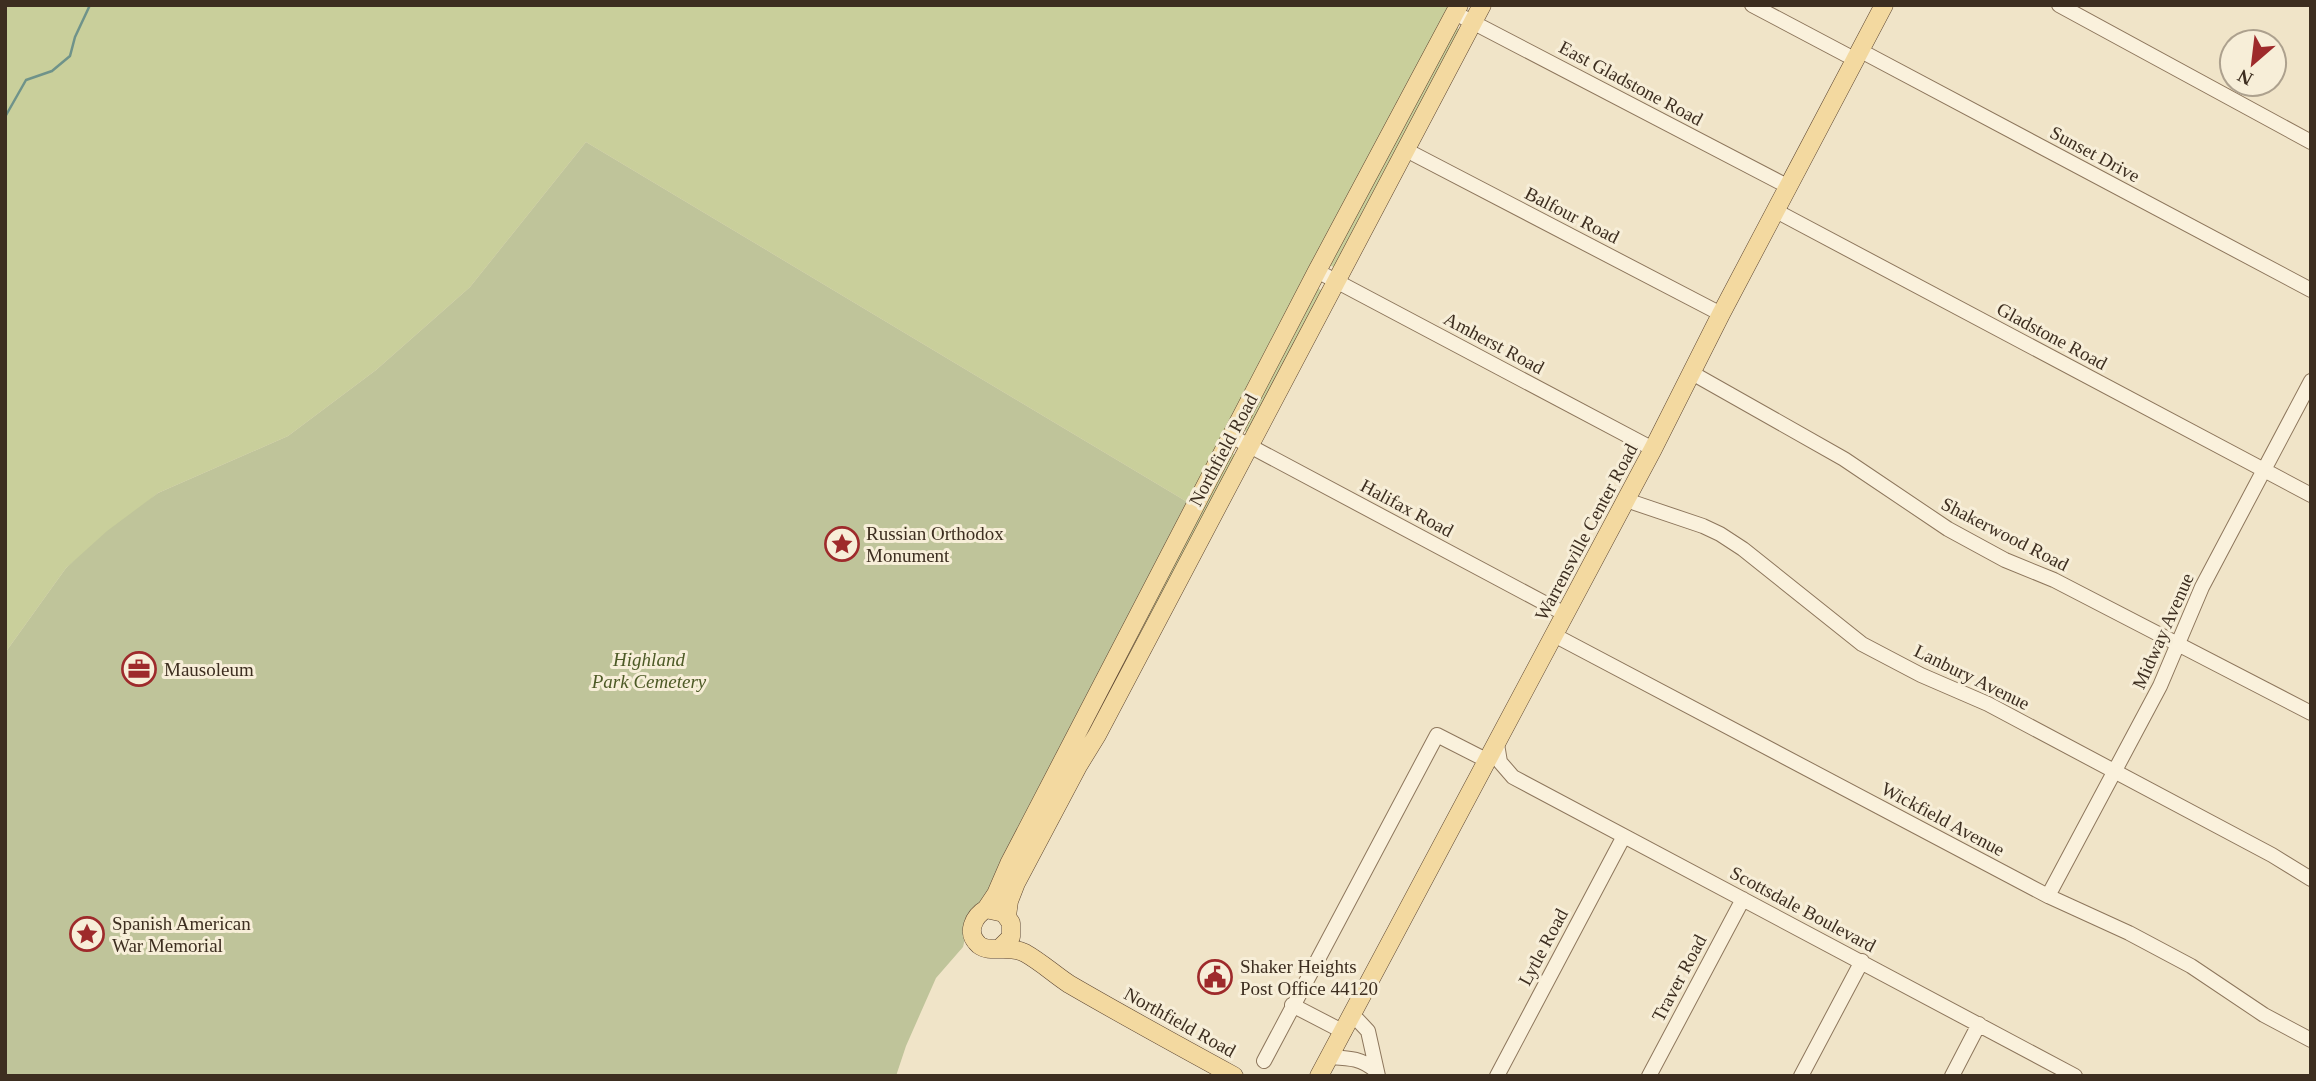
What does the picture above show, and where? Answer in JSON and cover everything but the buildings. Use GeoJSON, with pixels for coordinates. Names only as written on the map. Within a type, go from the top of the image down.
{"type":"FeatureCollection","features":[{"type":"Feature","properties":{"kind":"main road","name":"Northfield Road"},"geometry":{"type":"LineString","coordinates":[[1105,1004],[1073,974],[1025,941],[1010,922],[1009,901],[1016,883],[1482,5]]}},
{"type":"Feature","properties":{"kind":"main road","name":"Warrensville Center Road"},"geometry":{"type":"LineString","coordinates":[[1320,1076],[1653,449],[1884,5]]}},
{"type":"Feature","properties":{"kind":"main road","name":"Northfield Road"},"geometry":{"type":"LineString","coordinates":[[986,909],[1317,271],[1457,9]]}},
{"type":"Feature","properties":{"kind":"main road"},"geometry":{"type":"LineString","coordinates":[[986,909],[999,910],[1010,922],[1011,937],[1000,948],[988,949],[974,939],[972,924],[976,916],[986,909]]}},
{"type":"Feature","properties":{"kind":"main road","name":"Northfield Road"},"geometry":{"type":"LineString","coordinates":[[1000,948],[1026,953],[1066,982],[1133,1022],[1234,1076]]}},
{"type":"Feature","properties":{"kind":"street","name":"Sunset Drive"},"geometry":{"type":"LineString","coordinates":[[1752,5],[1858,56],[2311,290]]}},
{"type":"Feature","properties":{"kind":"street"},"geometry":{"type":"LineString","coordinates":[[2059,5],[2311,142]]}},
{"type":"Feature","properties":{"kind":"street","name":"East Gladstone Road"},"geometry":{"type":"LineString","coordinates":[[1457,9],[1473,22],[1788,187]]}},
{"type":"Feature","properties":{"kind":"street","name":"Balfour Road"},"geometry":{"type":"LineString","coordinates":[[1406,150],[1721,314]]}},
{"type":"Feature","properties":{"kind":"street","name":"Gladstone Road"},"geometry":{"type":"LineString","coordinates":[[1776,211],[2311,495]]}},
{"type":"Feature","properties":{"kind":"street","name":"Amherst Road"},"geometry":{"type":"LineString","coordinates":[[1317,271],[1653,449]]}},
{"type":"Feature","properties":{"kind":"street","name":"Shakerwood Road"},"geometry":{"type":"LineString","coordinates":[[1692,373],[1844,459],[1948,529],[2005,560],[2054,580],[2311,713]]}},
{"type":"Feature","properties":{"kind":"street","name":"Midway Avenue"},"geometry":{"type":"LineString","coordinates":[[2048,896],[2160,686],[2202,587],[2311,381]]}},
{"type":"Feature","properties":{"kind":"street","name":"Halifax Road"},"geometry":{"type":"LineString","coordinates":[[1231,436],[1565,614]]}},
{"type":"Feature","properties":{"kind":"street","name":"Lanbury Avenue"},"geometry":{"type":"LineString","coordinates":[[1626,499],[1720,534],[1743,549],[1862,644],[1921,675],[1987,704],[2272,855],[2311,879]]}},
{"type":"Feature","properties":{"kind":"street","name":"Wickfield Avenue"},"geometry":{"type":"LineString","coordinates":[[1554,635],[2048,896],[2129,933],[2192,966],[2264,1015],[2311,1040]]}},
{"type":"Feature","properties":{"kind":"street"},"geometry":{"type":"LineString","coordinates":[[1264,1061],[1437,736],[1488,761]]}},
{"type":"Feature","properties":{"kind":"street"},"geometry":{"type":"LineString","coordinates":[[1497,744],[1500,762],[1513,777]]}},
{"type":"Feature","properties":{"kind":"street"},"geometry":{"type":"LineString","coordinates":[[1476,783],[1494,775],[1513,777]]}},
{"type":"Feature","properties":{"kind":"street","name":"Scottsdale Boulevard"},"geometry":{"type":"LineString","coordinates":[[1513,777],[2074,1076]]}},
{"type":"Feature","properties":{"kind":"street","name":"Lytle Road"},"geometry":{"type":"LineString","coordinates":[[1497,1076],[1623,836]]}},
{"type":"Feature","properties":{"kind":"street","name":"Traver Road"},"geometry":{"type":"LineString","coordinates":[[1649,1076],[1743,899]]}},
{"type":"Feature","properties":{"kind":"street"},"geometry":{"type":"LineString","coordinates":[[1801,1076],[1862,961]]}},
{"type":"Feature","properties":{"kind":"street"},"geometry":{"type":"LineString","coordinates":[[1292,1005],[1344,1031]]}},
{"type":"Feature","properties":{"kind":"street"},"geometry":{"type":"LineString","coordinates":[[1353,1015],[1368,1031],[1377,1073]]}},
{"type":"Feature","properties":{"kind":"street"},"geometry":{"type":"LineString","coordinates":[[1952,1076],[1979,1024]]}},
{"type":"Feature","properties":{"kind":"street"},"geometry":{"type":"LineString","coordinates":[[1330,1057],[1355,1058],[1365,1062],[1377,1073]]}},
{"type":"Feature","properties":{"kind":"green space"},"geometry":{"type":"Polygon","coordinates":[[[5,5],[1450,5],[1189,503],[586,142],[470,287],[376,370],[288,436],[158,493],[66,568],[5,653],[5,5]]]}},
{"type":"Feature","properties":{"kind":"green space"},"geometry":{"type":"Polygon","coordinates":[[[1458,28],[1460,34],[1336,268],[1329,265],[1452,30],[1458,28]]]}},
{"type":"Feature","properties":{"kind":"green space","name":"Highland Park Cemetery"},"geometry":{"type":"Polygon","coordinates":[[[586,142],[1189,503],[992,895],[970,918],[963,947],[936,978],[896,1076],[5,1076],[5,653],[66,568],[107,531],[158,493],[288,436],[376,370],[470,287],[586,142]]]}},
{"type":"Feature","properties":{"kind":"green space"},"geometry":{"type":"Polygon","coordinates":[[[1318,288],[1322,291],[1248,433],[1244,430],[1318,288]]]}},
{"type":"Feature","properties":{"kind":"green space"},"geometry":{"type":"Polygon","coordinates":[[[1230,452],[1237,456],[1090,736],[1087,735],[1230,452]]]}},
{"type":"Feature","properties":{"kind":"waterway"},"geometry":{"type":"LineString","coordinates":[[5,117],[26,80],[52,71],[70,56],[75,37],[90,5]]}},
{"type":"Feature","properties":{"kind":"place","name":"Russian Orthodox Monument"},"geometry":{"type":"Point","coordinates":[842,544]}},
{"type":"Feature","properties":{"kind":"place","name":"Mausoleum"},"geometry":{"type":"Point","coordinates":[139,669]}},
{"type":"Feature","properties":{"kind":"place","name":"Spanish American War Memorial"},"geometry":{"type":"Point","coordinates":[87,934]}},
{"type":"Feature","properties":{"kind":"place","name":"Shaker Heights Post Office 44120"},"geometry":{"type":"Point","coordinates":[1215,977]}}]}
